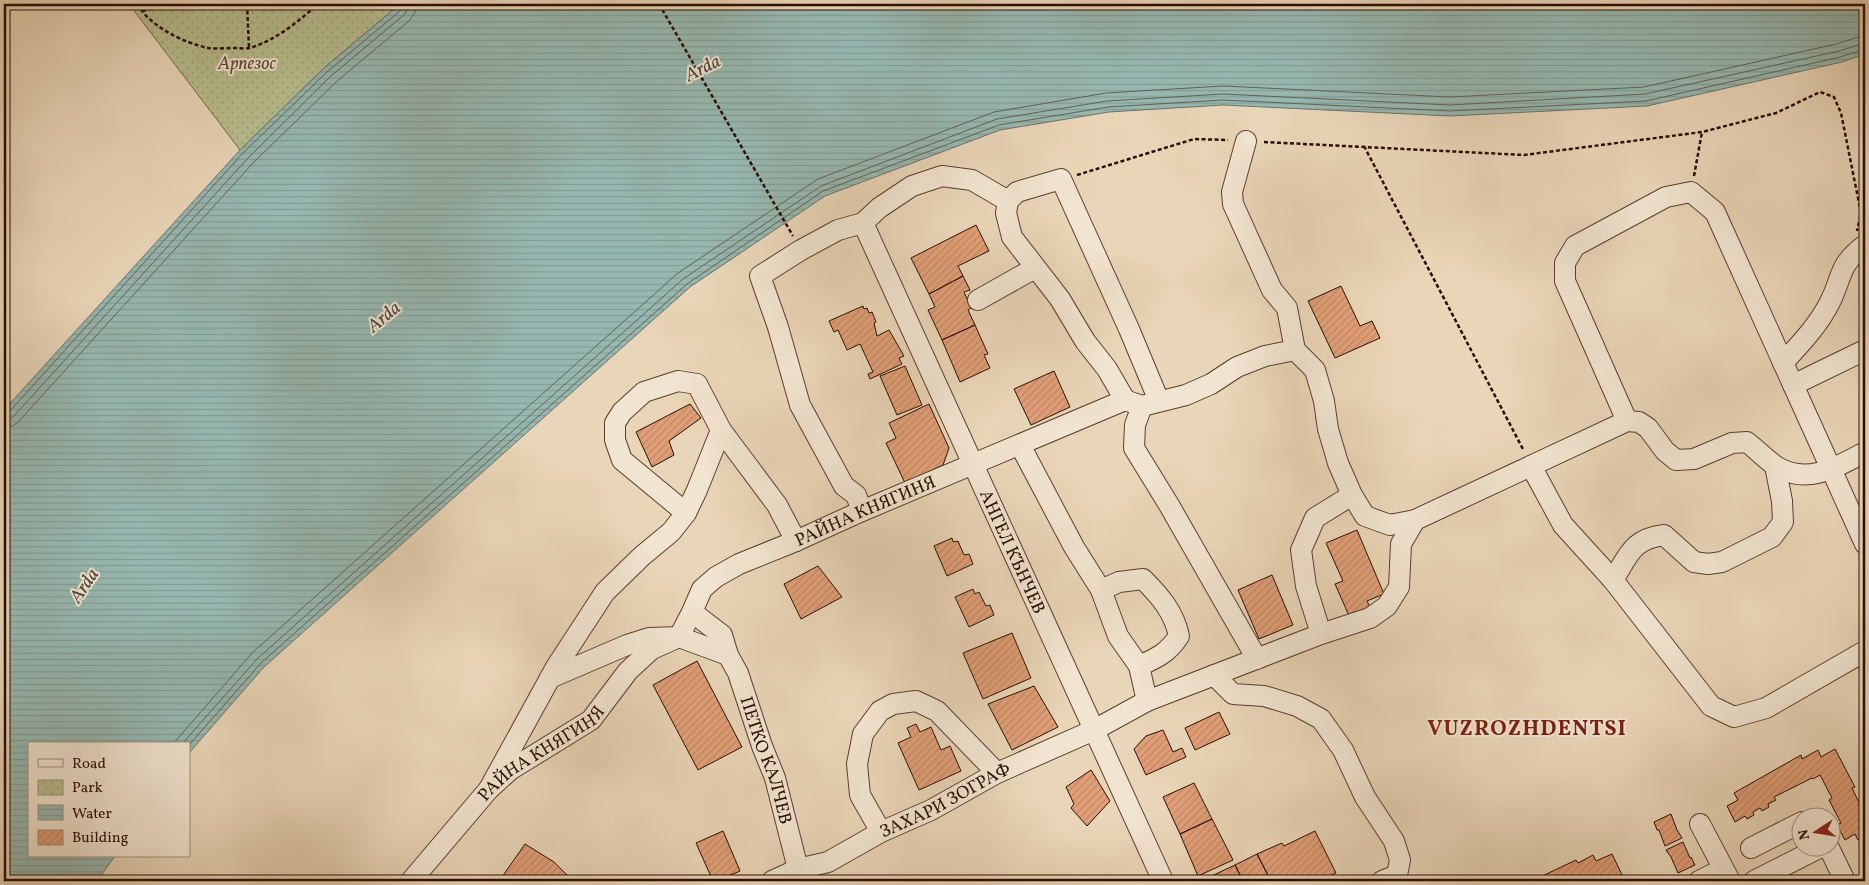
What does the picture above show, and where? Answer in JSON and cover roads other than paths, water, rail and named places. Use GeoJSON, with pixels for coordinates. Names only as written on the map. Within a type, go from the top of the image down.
{"type":"FeatureCollection","features":[{"type":"Feature","properties":{"kind":"street"},"geometry":{"type":"LineString","coordinates":[[1246,141],[1232,192],[1233,204],[1272,290],[1286,308],[1295,350],[1315,370],[1324,401],[1328,429],[1338,463],[1352,495],[1365,516],[1390,525],[1415,520],[1627,421],[1639,422],[1648,428],[1665,452],[1676,460],[1694,459],[1732,443],[1747,442],[1776,466],[1790,473],[1806,476],[1832,470],[1865,452]]}},
{"type":"Feature","properties":{"kind":"street"},"geometry":{"type":"LineString","coordinates":[[862,511],[856,495],[844,486],[800,405],[778,327],[760,276],[801,250],[838,230],[863,223],[880,208],[912,186],[942,176],[972,180],[1008,201]]}},
{"type":"Feature","properties":{"kind":"street"},"geometry":{"type":"LineString","coordinates":[[1142,402],[1107,369],[1085,341],[1060,299],[1012,237],[1006,213],[1008,201],[1017,192],[1061,179],[1129,329],[1142,402],[1135,426],[1134,448],[1169,505],[1257,659]]}},
{"type":"Feature","properties":{"kind":"street"},"geometry":{"type":"LineString","coordinates":[[1627,421],[1565,281],[1565,263],[1575,246],[1666,197],[1691,192],[1715,212],[1865,544]]}},
{"type":"Feature","properties":{"kind":"street","name":"АНГЕЛ КЪНЧЕВ"},"geometry":{"type":"LineString","coordinates":[[863,223],[1163,881]]}},
{"type":"Feature","properties":{"kind":"street"},"geometry":{"type":"LineString","coordinates":[[1783,363],[1810,334],[1830,302],[1841,272],[1858,250]]}},
{"type":"Feature","properties":{"kind":"street"},"geometry":{"type":"LineString","coordinates":[[978,300],[1035,268]]}},
{"type":"Feature","properties":{"kind":"street","name":"РАЙНА КНЯГИНЯ"},"geometry":{"type":"LineString","coordinates":[[412,881],[489,789],[510,770],[591,720],[628,671],[652,649],[678,637],[702,589],[716,577],[738,564],[1020,445],[1142,402],[1186,395],[1211,384],[1238,367],[1265,356],[1295,350]]}},
{"type":"Feature","properties":{"kind":"street"},"geometry":{"type":"LineString","coordinates":[[1792,385],[1865,350]]}},
{"type":"Feature","properties":{"kind":"street"},"geometry":{"type":"LineString","coordinates":[[686,513],[622,460],[615,440],[615,423],[622,412],[644,392],[678,381],[697,384],[721,430],[777,505],[796,541]]}},
{"type":"Feature","properties":{"kind":"street"},"geometry":{"type":"LineString","coordinates":[[489,789],[550,678],[605,592],[642,556],[671,532],[686,513],[698,490],[721,430]]}},
{"type":"Feature","properties":{"kind":"street"},"geometry":{"type":"LineString","coordinates":[[1020,445],[1074,547],[1101,590],[1118,636],[1139,666],[1147,701]]}},
{"type":"Feature","properties":{"kind":"street"},"geometry":{"type":"LineString","coordinates":[[1531,466],[1563,525],[1613,580],[1711,706],[1734,717],[1766,708],[1865,651]]}},
{"type":"Feature","properties":{"kind":"street"},"geometry":{"type":"LineString","coordinates":[[1613,580],[1636,544],[1650,537],[1664,535],[1694,562],[1708,564],[1722,562],[1772,537],[1783,522],[1782,501],[1776,466]]}},
{"type":"Feature","properties":{"kind":"street"},"geometry":{"type":"LineString","coordinates":[[1321,634],[1306,586],[1301,550],[1315,518],[1352,495]]}},
{"type":"Feature","properties":{"kind":"street","name":"ЗАХАРИ ЗОГРАФ"},"geometry":{"type":"LineString","coordinates":[[772,881],[798,869],[828,862],[881,832],[930,810],[997,773],[1094,730],[1147,701],[1321,634],[1370,618],[1387,606],[1399,587],[1401,544],[1415,520]]}},
{"type":"Feature","properties":{"kind":"street"},"geometry":{"type":"LineString","coordinates":[[1101,590],[1118,582],[1144,579],[1169,608],[1176,623],[1178,636],[1172,647],[1156,658],[1139,666]]}},
{"type":"Feature","properties":{"kind":"street","name":"ПЕТКО КАЛЧЕВ"},"geometry":{"type":"LineString","coordinates":[[692,612],[722,635],[728,655],[738,673],[762,746],[775,778],[798,869]]}},
{"type":"Feature","properties":{"kind":"street"},"geometry":{"type":"LineString","coordinates":[[550,678],[627,645],[649,638],[678,637],[728,655]]}},
{"type":"Feature","properties":{"kind":"street"},"geometry":{"type":"LineString","coordinates":[[1214,675],[1233,694],[1264,696],[1297,706],[1321,719],[1342,750],[1365,797],[1394,841],[1400,860],[1397,875],[1382,881]]}},
{"type":"Feature","properties":{"kind":"street"},"geometry":{"type":"LineString","coordinates":[[881,832],[860,795],[856,764],[863,734],[880,711],[893,704],[916,701],[937,711],[997,773]]}},
{"type":"Feature","properties":{"kind":"street"},"geometry":{"type":"LineString","coordinates":[[1699,881],[1726,875],[1700,824]]}},
{"type":"Feature","properties":{"kind":"street"},"geometry":{"type":"LineString","coordinates":[[1751,848],[1792,827]]}},
{"type":"Feature","properties":{"kind":"street"},"geometry":{"type":"LineString","coordinates":[[1754,881],[1799,858]]}},
{"type":"Feature","properties":{"kind":"street"},"geometry":{"type":"LineString","coordinates":[[1834,858],[1845,881]]}},
{"type":"Feature","properties":{"kind":"water","name":"Arda"},"geometry":{"type":"Polygon","coordinates":[[[400,4],[1865,4],[1865,54],[1842,62],[1647,106],[1450,116],[1223,105],[1109,112],[1000,130],[825,196],[690,287],[264,667],[190,752],[190,742],[28,742],[28,858],[114,858],[97,881],[4,881],[4,410],[240,150],[324,68],[400,4]]]}},
{"type":"Feature","properties":{"kind":"district","name":"VUZROZHDENTSI"},"geometry":{"type":"Point","coordinates":[1527,727]}},
{"type":"Feature","properties":{"kind":"park label","name":"Арпезос"},"geometry":{"type":"Point","coordinates":[247,63]}}]}
